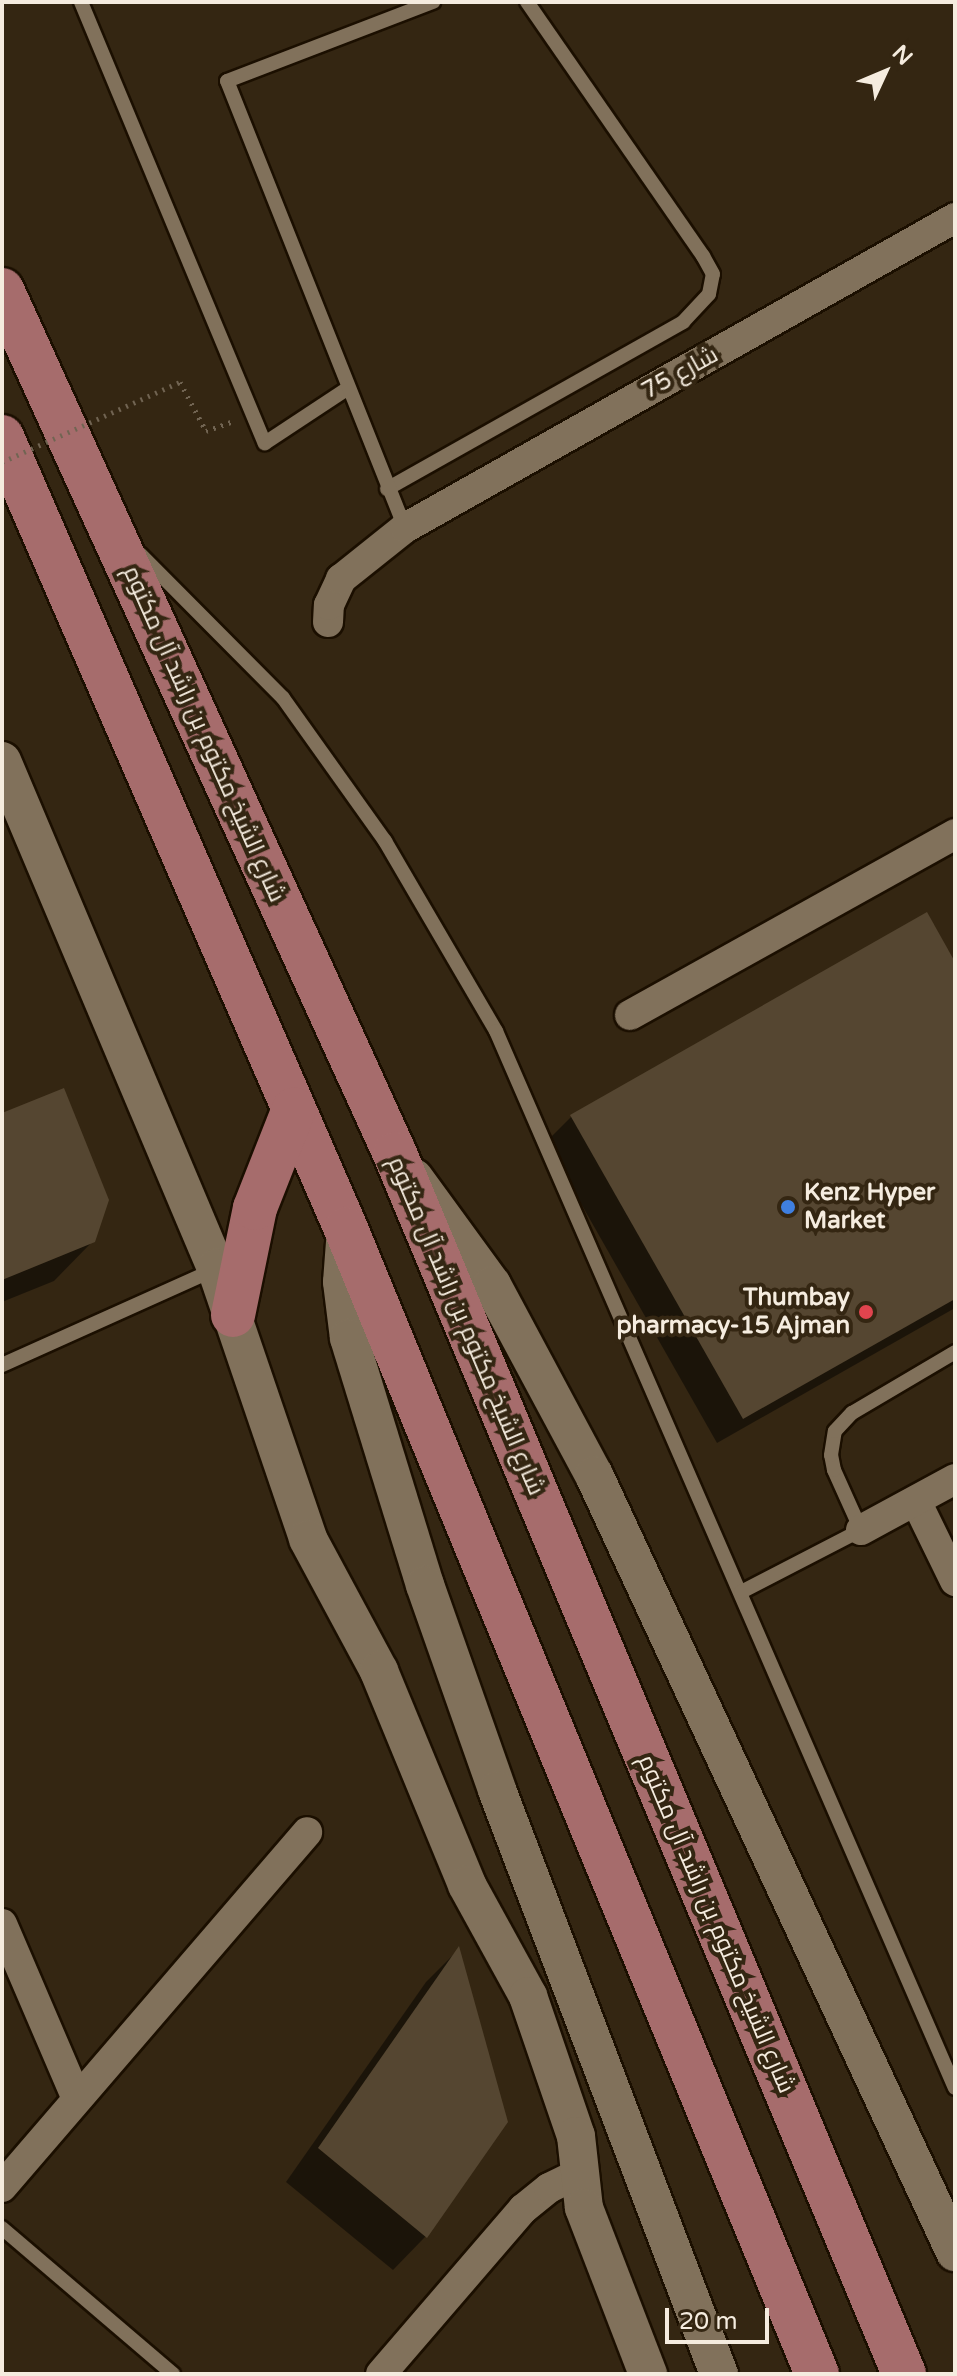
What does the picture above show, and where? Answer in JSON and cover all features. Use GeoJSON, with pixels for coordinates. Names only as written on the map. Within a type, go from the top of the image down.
{"type":"FeatureCollection","features":[{"type":"Feature","properties":{"kind":"main road","name":"شارع الشيخ مكتوم بن راشد آل مكتوم"},"geometry":{"type":"LineString","coordinates":[[2,290],[395,1154],[904,2374]]}},
{"type":"Feature","properties":{"kind":"main road"},"geometry":{"type":"LineString","coordinates":[[2,437],[346,1229],[817,2374]]}},
{"type":"Feature","properties":{"kind":"main road"},"geometry":{"type":"LineString","coordinates":[[233,1315],[247,1232],[294,1109]]}},
{"type":"Feature","properties":{"kind":"street","name":"شارع 75"},"geometry":{"type":"LineString","coordinates":[[328,622],[329,605],[341,579],[405,528],[955,218]]}},
{"type":"Feature","properties":{"kind":"street"},"geometry":{"type":"LineString","coordinates":[[2,761],[216,1268],[282,1475],[308,1539],[379,1671],[467,1885],[528,1996],[565,2095],[576,2136],[578,2174],[590,2224],[648,2374]]}},
{"type":"Feature","properties":{"kind":"street"},"geometry":{"type":"LineString","coordinates":[[630,1015],[955,834]]}},
{"type":"Feature","properties":{"kind":"street"},"geometry":{"type":"LineString","coordinates":[[395,1154],[492,1285],[594,1475],[955,2252]]}},
{"type":"Feature","properties":{"kind":"street"},"geometry":{"type":"LineString","coordinates":[[346,1229],[342,1282],[349,1338],[425,1585],[502,1805],[719,2374]]}},
{"type":"Feature","properties":{"kind":"street"},"geometry":{"type":"LineString","coordinates":[[861,1530],[955,1479]]}},
{"type":"Feature","properties":{"kind":"street"},"geometry":{"type":"LineString","coordinates":[[916,1501],[955,1581]]}},
{"type":"Feature","properties":{"kind":"street"},"geometry":{"type":"LineString","coordinates":[[2,2187],[307,1832]]}},
{"type":"Feature","properties":{"kind":"street"},"geometry":{"type":"LineString","coordinates":[[2,1924],[77,2099]]}},
{"type":"Feature","properties":{"kind":"street"},"geometry":{"type":"LineString","coordinates":[[389,2371],[523,2209],[549,2188],[578,2174]]}},
{"type":"Feature","properties":{"kind":"lane"},"geometry":{"type":"LineString","coordinates":[[81,2],[265,443],[347,389]]}},
{"type":"Feature","properties":{"kind":"lane"},"geometry":{"type":"LineString","coordinates":[[405,528],[347,389],[227,81],[433,2]]}},
{"type":"Feature","properties":{"kind":"lane"},"geometry":{"type":"LineString","coordinates":[[387,489],[683,322],[709,294],[713,274],[703,256],[527,2]]}},
{"type":"Feature","properties":{"kind":"lane"},"geometry":{"type":"LineString","coordinates":[[109,522],[283,698],[385,841],[439,930],[521,1081],[955,2088]]}},
{"type":"Feature","properties":{"kind":"lane"},"geometry":{"type":"LineString","coordinates":[[2,1365],[216,1268]]}},
{"type":"Feature","properties":{"kind":"lane"},"geometry":{"type":"LineString","coordinates":[[741,1592],[861,1530],[831,1455],[835,1431],[852,1413],[955,1352]]}},
{"type":"Feature","properties":{"kind":"lane"},"geometry":{"type":"LineString","coordinates":[[2,2228],[173,2374]]}},
{"type":"Feature","properties":{"kind":"path"},"geometry":{"type":"LineString","coordinates":[[2,462],[180,382],[206,431]]}},
{"type":"Feature","properties":{"kind":"building","name":"Kenz Hyper Market"},"geometry":{"type":"Polygon","coordinates":[[[927,912],[955,962],[955,1299],[743,1419],[570,1115],[927,912]]]}},
{"type":"Feature","properties":{"kind":"building"},"geometry":{"type":"Polygon","coordinates":[[[64,1088],[109,1200],[95,1242],[2,1280],[2,1113],[64,1088]]]}},
{"type":"Feature","properties":{"kind":"building"},"geometry":{"type":"Polygon","coordinates":[[[459,1946],[508,2122],[427,2238],[318,2148],[459,1946]]]}},
{"type":"Feature","properties":{"kind":"place","name":"Kenz Hyper Market"},"geometry":{"type":"Point","coordinates":[788,1207]}},
{"type":"Feature","properties":{"kind":"place","name":"Thumbay pharmacy-15 Ajman"},"geometry":{"type":"Point","coordinates":[866,1312]}}]}
